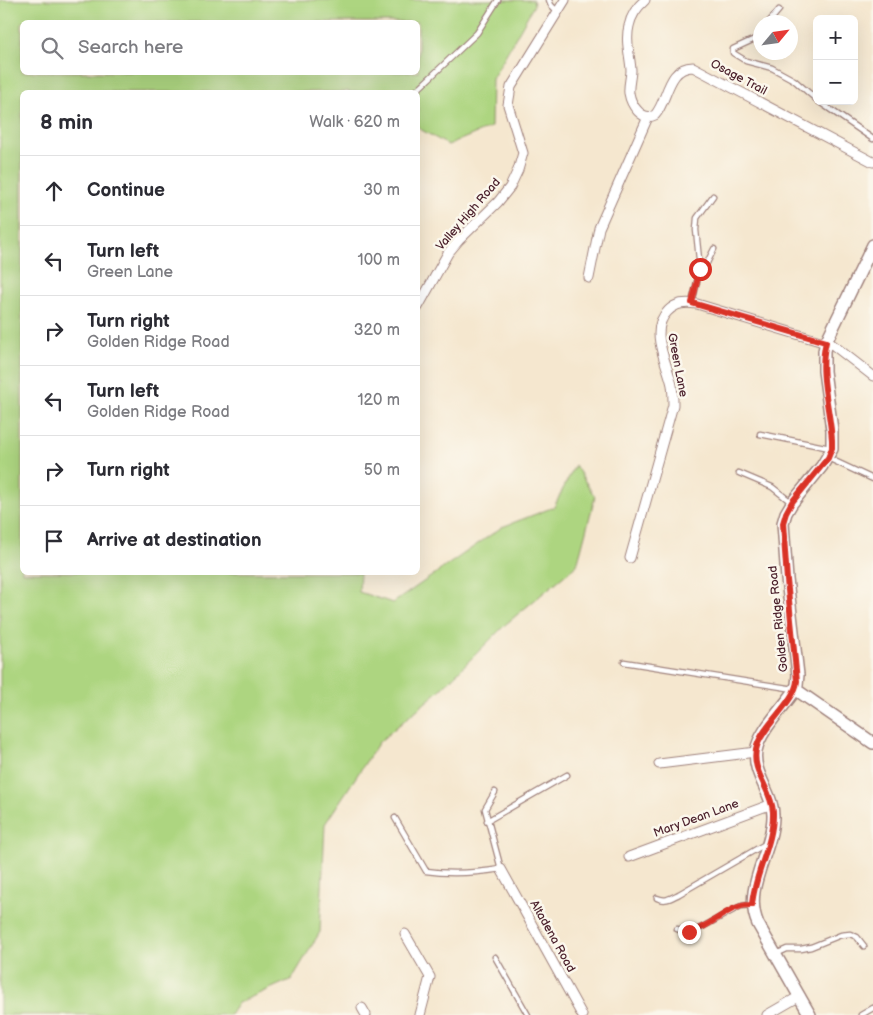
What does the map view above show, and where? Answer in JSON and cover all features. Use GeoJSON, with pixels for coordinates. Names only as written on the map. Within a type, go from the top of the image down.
{"type":"FeatureCollection","features":[{"type":"Feature","properties":{"kind":"street","name":"Valley High Road"},"geometry":{"type":"LineString","coordinates":[[420,304],[448,253],[498,202],[510,187],[518,170],[523,152],[508,105],[511,87],[564,0]]}},
{"type":"Feature","properties":{"kind":"street"},"geometry":{"type":"LineString","coordinates":[[589,278],[599,228],[648,117],[638,111],[629,92],[631,77],[627,45],[629,26],[633,14],[645,0]]}},
{"type":"Feature","properties":{"kind":"street","name":"Osage Trail"},"geometry":{"type":"LineString","coordinates":[[648,117],[652,117],[658,112],[666,91],[674,78],[684,69],[693,67],[873,162]]}},
{"type":"Feature","properties":{"kind":"street"},"geometry":{"type":"LineString","coordinates":[[830,453],[832,430],[824,371],[824,351],[826,342],[873,245]]}},
{"type":"Feature","properties":{"kind":"street","name":"Green Lane"},"geometry":{"type":"LineString","coordinates":[[630,558],[673,405],[672,386],[659,337],[659,326],[662,316],[673,306],[687,302],[692,303]]}},
{"type":"Feature","properties":{"kind":"street"},"geometry":{"type":"LineString","coordinates":[[692,303],[826,342],[842,350],[873,376]]}},
{"type":"Feature","properties":{"kind":"street","name":"Golden Ridge Road"},"geometry":{"type":"LineString","coordinates":[[756,752],[760,739],[795,689],[798,675],[787,580],[783,530],[785,516],[792,502],[830,453]]}},
{"type":"Feature","properties":{"kind":"street"},"geometry":{"type":"LineString","coordinates":[[795,689],[873,743]]}},
{"type":"Feature","properties":{"kind":"street"},"geometry":{"type":"LineString","coordinates":[[659,764],[756,752],[756,765],[772,804],[773,820],[755,885],[752,905],[758,924],[810,1015]]}},
{"type":"Feature","properties":{"kind":"street","name":"Mary Dean Lane"},"geometry":{"type":"LineString","coordinates":[[629,856],[772,804]]}},
{"type":"Feature","properties":{"kind":"street","name":"Altadena Road"},"geometry":{"type":"LineString","coordinates":[[501,869],[582,1015]]}},
{"type":"Feature","properties":{"kind":"street"},"geometry":{"type":"LineString","coordinates":[[405,934],[430,977],[420,1015]]}},
{"type":"Feature","properties":{"kind":"street"},"geometry":{"type":"LineString","coordinates":[[767,1015],[800,996]]}},
{"type":"Feature","properties":{"kind":"lane"},"geometry":{"type":"LineString","coordinates":[[417,90],[477,32],[498,0]]}},
{"type":"Feature","properties":{"kind":"lane"},"geometry":{"type":"LineString","coordinates":[[548,0],[558,12]]}},
{"type":"Feature","properties":{"kind":"lane"},"geometry":{"type":"LineString","coordinates":[[775,15],[779,10]]}},
{"type":"Feature","properties":{"kind":"lane"},"geometry":{"type":"LineString","coordinates":[[753,40],[733,49],[733,53],[746,61],[772,68],[794,80],[813,97]]}},
{"type":"Feature","properties":{"kind":"lane"},"geometry":{"type":"LineString","coordinates":[[823,105],[873,140]]}},
{"type":"Feature","properties":{"kind":"lane"},"geometry":{"type":"LineString","coordinates":[[692,303],[700,269],[696,230],[697,218],[713,196]]}},
{"type":"Feature","properties":{"kind":"lane"},"geometry":{"type":"LineString","coordinates":[[700,269],[706,266],[714,249]]}},
{"type":"Feature","properties":{"kind":"lane"},"geometry":{"type":"LineString","coordinates":[[760,434],[830,453],[873,479]]}},
{"type":"Feature","properties":{"kind":"lane"},"geometry":{"type":"LineString","coordinates":[[738,473],[772,487],[792,502]]}},
{"type":"Feature","properties":{"kind":"lane"},"geometry":{"type":"LineString","coordinates":[[624,662],[795,689]]}},
{"type":"Feature","properties":{"kind":"lane"},"geometry":{"type":"LineString","coordinates":[[487,820],[567,775]]}},
{"type":"Feature","properties":{"kind":"lane"},"geometry":{"type":"LineString","coordinates":[[395,818],[426,871],[444,874],[473,873],[501,869],[498,852],[485,810],[495,792]]}},
{"type":"Feature","properties":{"kind":"lane"},"geometry":{"type":"LineString","coordinates":[[657,898],[667,900],[679,894],[768,842]]}},
{"type":"Feature","properties":{"kind":"lane"},"geometry":{"type":"LineString","coordinates":[[677,929],[689,932],[695,931],[741,906],[752,905]]}},
{"type":"Feature","properties":{"kind":"lane"},"geometry":{"type":"LineString","coordinates":[[775,954],[787,949],[811,947],[841,935],[850,934],[857,937],[864,946]]}},
{"type":"Feature","properties":{"kind":"lane"},"geometry":{"type":"LineString","coordinates":[[495,957],[528,1015]]}},
{"type":"Feature","properties":{"kind":"lane"},"geometry":{"type":"LineString","coordinates":[[861,1015],[873,1008]]}},
{"type":"Feature","properties":{"kind":"green space"},"geometry":{"type":"Polygon","coordinates":[[[0,0],[533,0],[534,5],[492,79],[491,127],[448,145],[420,129],[420,90],[20,90],[20,575],[360,575],[359,592],[393,603],[502,527],[554,507],[575,465],[595,497],[577,565],[506,624],[439,691],[379,742],[325,824],[320,932],[292,979],[238,1003],[230,1015],[0,1015],[0,0]]]}},
{"type":"Feature","properties":{"kind":"route"},"geometry":{"type":"LineString","coordinates":[[689,932],[702,928],[741,906],[752,905],[755,885],[773,820],[771,800],[756,765],[757,746],[793,693],[797,686],[798,675],[787,580],[783,523],[792,502],[828,458],[832,448],[832,430],[823,361],[826,342],[692,303],[700,269]]}}]}
